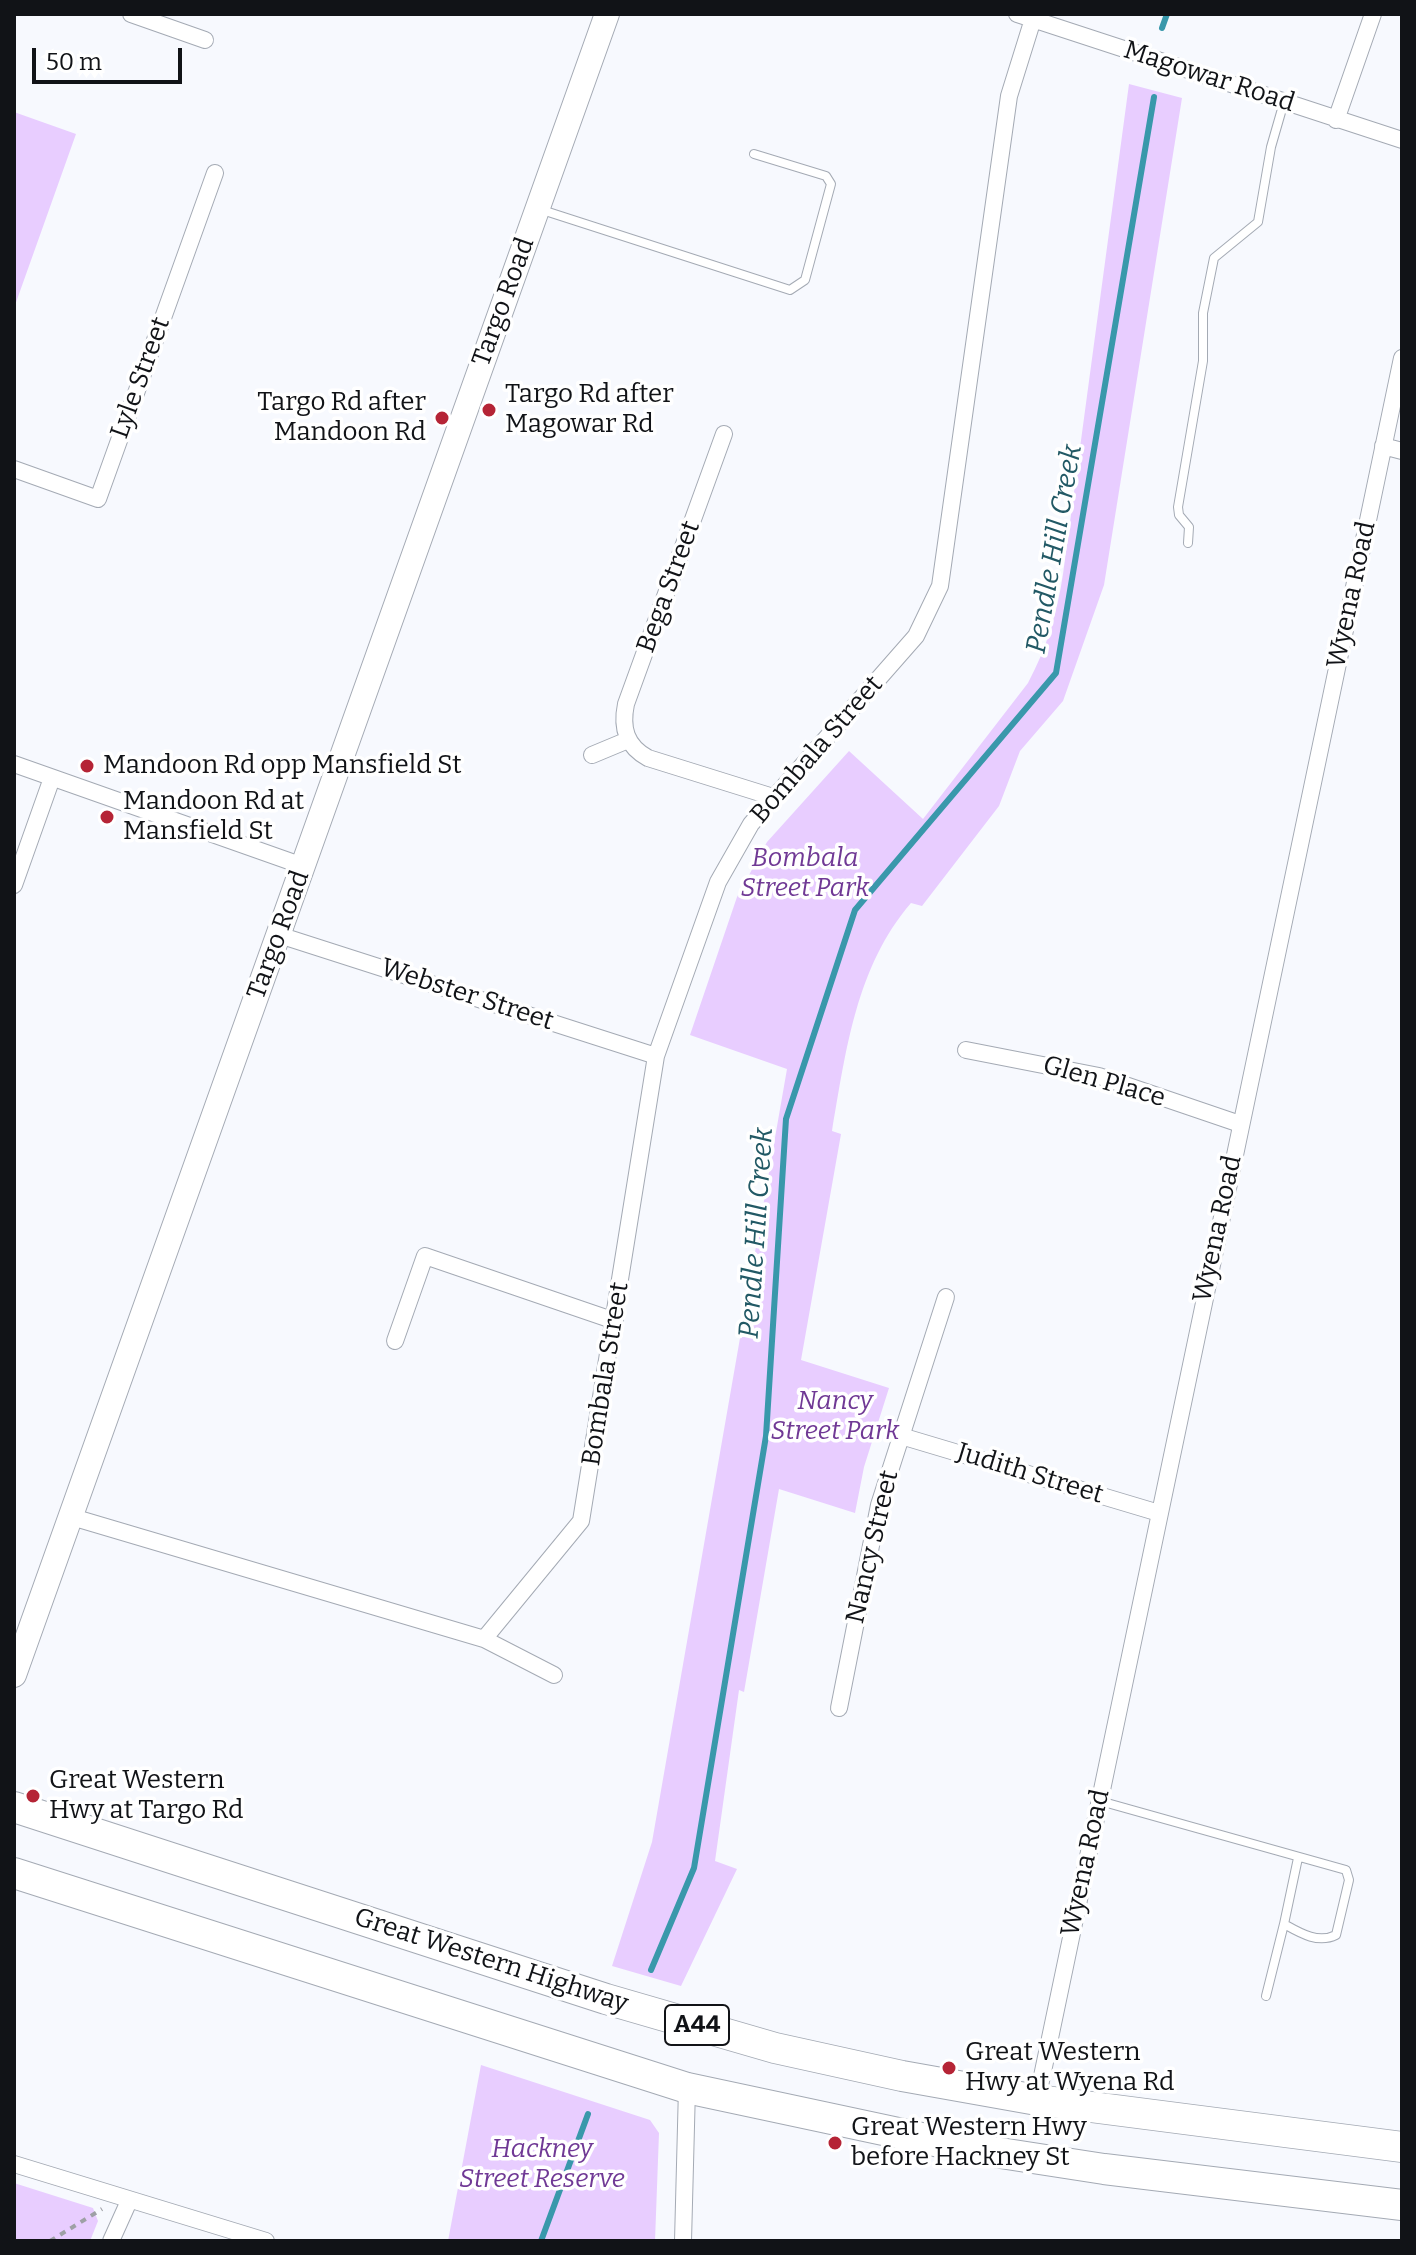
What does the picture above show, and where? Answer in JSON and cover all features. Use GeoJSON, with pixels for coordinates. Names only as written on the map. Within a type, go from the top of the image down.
{"type":"FeatureCollection","features":[{"type":"Feature","properties":{"kind":"highway","name":"Great Western Highway"},"geometry":{"type":"LineString","coordinates":[[14,1807],[606,1999],[759,2043],[902,2076],[1037,2100],[1402,2147]]}},
{"type":"Feature","properties":{"kind":"highway","name":"A44"},"geometry":{"type":"LineString","coordinates":[[14,1873],[687,2088],[968,2148],[1104,2169],[1402,2205]]}},
{"type":"Feature","properties":{"kind":"street"},"geometry":{"type":"LineString","coordinates":[[131,14],[177,21],[205,40]]}},
{"type":"Feature","properties":{"kind":"street","name":"Targo Road"},"geometry":{"type":"LineString","coordinates":[[14,1675],[607,14]]}},
{"type":"Feature","properties":{"kind":"street"},"geometry":{"type":"LineString","coordinates":[[1336,120],[1373,14]]}},
{"type":"Feature","properties":{"kind":"street","name":"Magowar Road"},"geometry":{"type":"LineString","coordinates":[[1025,17],[1402,140]]}},
{"type":"Feature","properties":{"kind":"street","name":"Bombala Street"},"geometry":{"type":"LineString","coordinates":[[484,1639],[581,1521],[656,1056],[718,882],[737,845],[773,797],[907,648],[931,611],[940,586],[1009,96],[1025,17]]}},
{"type":"Feature","properties":{"kind":"street","name":"Lyle Street"},"geometry":{"type":"LineString","coordinates":[[14,469],[98,499],[215,173]]}},
{"type":"Feature","properties":{"kind":"street","name":"Wyena Road"},"geometry":{"type":"LineString","coordinates":[[1037,2100],[1402,358]]}},
{"type":"Feature","properties":{"kind":"street","name":"Bega Street"},"geometry":{"type":"LineString","coordinates":[[628,740],[624,727],[626,704],[724,434]]}},
{"type":"Feature","properties":{"kind":"street"},"geometry":{"type":"LineString","coordinates":[[1383,446],[1402,451]]}},
{"type":"Feature","properties":{"kind":"street"},"geometry":{"type":"LineString","coordinates":[[592,755],[628,740],[648,758],[773,797]]}},
{"type":"Feature","properties":{"kind":"street"},"geometry":{"type":"LineString","coordinates":[[14,764],[303,866]]}},
{"type":"Feature","properties":{"kind":"street"},"geometry":{"type":"LineString","coordinates":[[14,885],[52,778]]}},
{"type":"Feature","properties":{"kind":"street","name":"Webster Street"},"geometry":{"type":"LineString","coordinates":[[279,935],[656,1056]]}},
{"type":"Feature","properties":{"kind":"street","name":"Glen Place"},"geometry":{"type":"LineString","coordinates":[[966,1050],[1099,1076],[1240,1124]]}},
{"type":"Feature","properties":{"kind":"street"},"geometry":{"type":"LineString","coordinates":[[395,1341],[425,1256],[615,1321]]}},
{"type":"Feature","properties":{"kind":"street","name":"Nancy Street"},"geometry":{"type":"LineString","coordinates":[[839,1708],[879,1505],[946,1297]]}},
{"type":"Feature","properties":{"kind":"street","name":"Judith Street"},"geometry":{"type":"LineString","coordinates":[[901,1436],[1159,1513]]}},
{"type":"Feature","properties":{"kind":"street"},"geometry":{"type":"LineString","coordinates":[[72,1517],[484,1639],[554,1675]]}},
{"type":"Feature","properties":{"kind":"street"},"geometry":{"type":"LineString","coordinates":[[683,2241],[687,2088]]}},
{"type":"Feature","properties":{"kind":"street"},"geometry":{"type":"LineString","coordinates":[[14,2164],[266,2241]]}},
{"type":"Feature","properties":{"kind":"street"},"geometry":{"type":"LineString","coordinates":[[111,2241],[125,2199]]}},
{"type":"Feature","properties":{"kind":"lane"},"geometry":{"type":"LineString","coordinates":[[1188,543],[1189,527],[1179,515],[1178,507],[1203,361],[1203,313],[1214,258],[1258,222],[1271,147],[1284,102]]}},
{"type":"Feature","properties":{"kind":"lane"},"geometry":{"type":"LineString","coordinates":[[538,208],[790,290],[805,280],[831,184],[826,176],[754,154]]}},
{"type":"Feature","properties":{"kind":"lane"},"geometry":{"type":"LineString","coordinates":[[1099,1801],[1298,1858],[1337,1866],[1350,1874],[1336,1935],[1323,1939],[1304,1935],[1284,1924]]}},
{"type":"Feature","properties":{"kind":"lane"},"geometry":{"type":"LineString","coordinates":[[1266,1996],[1298,1858]]}},
{"type":"Feature","properties":{"kind":"path"},"geometry":{"type":"LineString","coordinates":[[50,2241],[125,2199]]}},
{"type":"Feature","properties":{"kind":"green space"},"geometry":{"type":"Polygon","coordinates":[[[1129,84],[1182,98],[1104,585],[1063,701],[1020,751],[999,806],[922,906],[911,903],[892,928],[877,954],[856,1011],[832,1131],[841,1134],[801,1360],[889,1388],[864,1467],[855,1513],[779,1489],[744,1692],[739,1690],[715,1861],[737,1869],[681,1986],[612,1966],[652,1842],[787,1069],[690,1035],[737,897],[767,842],[849,751],[923,819],[1035,670],[1058,603],[1063,574],[1129,84]]]}},
{"type":"Feature","properties":{"kind":"green space"},"geometry":{"type":"Polygon","coordinates":[[[14,112],[76,134],[14,308],[14,112]]]}},
{"type":"Feature","properties":{"kind":"green space","name":"Hackney Street Reserve"},"geometry":{"type":"Polygon","coordinates":[[[481,2065],[650,2120],[659,2133],[655,2241],[448,2241],[481,2065]]]}},
{"type":"Feature","properties":{"kind":"green space"},"geometry":{"type":"Polygon","coordinates":[[[14,2183],[93,2208],[98,2221],[90,2241],[14,2241],[14,2183]]]}},
{"type":"Feature","properties":{"kind":"waterway"},"geometry":{"type":"LineString","coordinates":[[1162,28],[1167,14]]}},
{"type":"Feature","properties":{"kind":"waterway","name":"Pendle Hill Creek"},"geometry":{"type":"LineString","coordinates":[[651,1970],[694,1868],[766,1436],[786,1119],[855,910],[1056,673],[1154,97]]}},
{"type":"Feature","properties":{"kind":"waterway","name":"Pendle Hill Creek"},"geometry":{"type":"LineString","coordinates":[[541,2241],[588,2114]]}},
{"type":"Feature","properties":{"kind":"place","name":"Targo Rd after Magowar Rd"},"geometry":{"type":"Point","coordinates":[489,410]}},
{"type":"Feature","properties":{"kind":"place","name":"Targo Rd after Mandoon Rd"},"geometry":{"type":"Point","coordinates":[442,418]}},
{"type":"Feature","properties":{"kind":"place","name":"Mandoon Rd opp Mansfield St"},"geometry":{"type":"Point","coordinates":[87,766]}},
{"type":"Feature","properties":{"kind":"place","name":"Mandoon Rd at Mansfield St"},"geometry":{"type":"Point","coordinates":[107,817]}},
{"type":"Feature","properties":{"kind":"place","name":"Great Western Hwy at Targo Rd"},"geometry":{"type":"Point","coordinates":[33,1796]}},
{"type":"Feature","properties":{"kind":"place","name":"Great Western Hwy at Wyena Rd"},"geometry":{"type":"Point","coordinates":[949,2068]}},
{"type":"Feature","properties":{"kind":"place","name":"Great Western Hwy before Hackney St"},"geometry":{"type":"Point","coordinates":[835,2143]}},
{"type":"Feature","properties":{"kind":"park label","name":"Bombala Street Park"},"geometry":{"type":"Point","coordinates":[805,874]}},
{"type":"Feature","properties":{"kind":"park label","name":"Nancy Street Park"},"geometry":{"type":"Point","coordinates":[835,1417]}}]}
